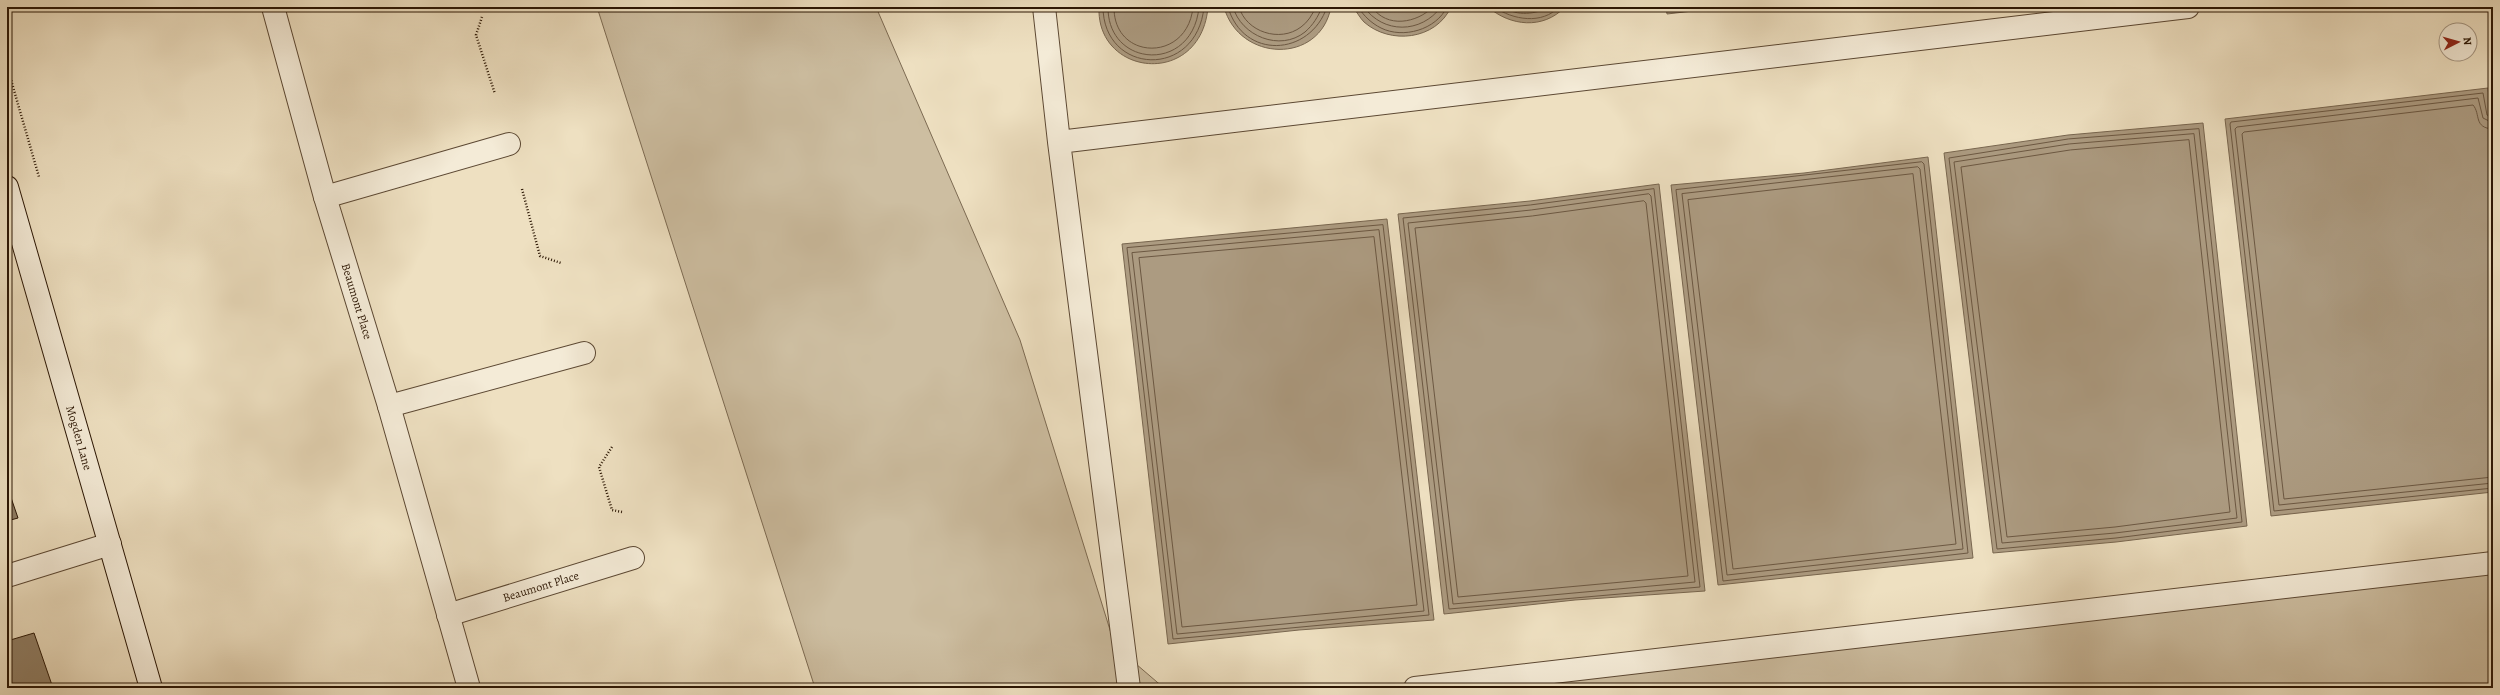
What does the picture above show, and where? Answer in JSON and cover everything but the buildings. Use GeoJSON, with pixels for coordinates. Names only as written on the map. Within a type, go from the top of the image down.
{"type":"FeatureCollection","features":[{"type":"Feature","properties":{"kind":"street","name":"Beaumont Place"},"geometry":{"type":"LineString","coordinates":[[273,7],[324,197],[389,406],[469,688]]}},
{"type":"Feature","properties":{"kind":"street"},"geometry":{"type":"LineString","coordinates":[[1044,7],[1059,142],[1129,688]]}},
{"type":"Feature","properties":{"kind":"street"},"geometry":{"type":"LineString","coordinates":[[1059,142],[2188,7]]}},
{"type":"Feature","properties":{"kind":"street"},"geometry":{"type":"LineString","coordinates":[[324,197],[510,144]]}},
{"type":"Feature","properties":{"kind":"street","name":"Mogden Lane"},"geometry":{"type":"LineString","coordinates":[[7,188],[151,688]]}},
{"type":"Feature","properties":{"kind":"street"},"geometry":{"type":"LineString","coordinates":[[389,406],[584,353]]}},
{"type":"Feature","properties":{"kind":"street"},"geometry":{"type":"LineString","coordinates":[[7,576],[110,544]]}},
{"type":"Feature","properties":{"kind":"street","name":"Beaumont Place"},"geometry":{"type":"LineString","coordinates":[[448,615],[633,558]]}},
{"type":"Feature","properties":{"kind":"street"},"geometry":{"type":"LineString","coordinates":[[1415,688],[2493,563]]}},
{"type":"Feature","properties":{"kind":"path"},"geometry":{"type":"LineString","coordinates":[[482,16],[476,35],[495,94]]}},
{"type":"Feature","properties":{"kind":"path"},"geometry":{"type":"LineString","coordinates":[[522,189],[540,256],[561,263]]}},
{"type":"Feature","properties":{"kind":"path"},"geometry":{"type":"LineString","coordinates":[[612,448],[599,467],[612,510],[622,512]]}},
{"type":"Feature","properties":{"kind":"shaded area"},"geometry":{"type":"Polygon","coordinates":[[[597,7],[876,7],[1020,340],[1115,646],[1164,688],[815,688],[597,7]]]}},
{"type":"Feature","properties":{"kind":"shaded area"},"geometry":{"type":"Polygon","coordinates":[[[2493,562],[2493,688],[1450,688],[2493,562]]]}},
{"type":"Feature","properties":{"kind":"water"},"geometry":{"type":"Polygon","coordinates":[[[1099,7],[1208,7],[1201,33],[1188,51],[1170,61],[1150,64],[1130,59],[1114,48],[1103,30],[1099,7]]]}},
{"type":"Feature","properties":{"kind":"water"},"geometry":{"type":"Polygon","coordinates":[[[1224,7],[1331,7],[1324,26],[1312,39],[1296,47],[1279,49],[1262,46],[1246,38],[1232,25],[1224,7]]]}},
{"type":"Feature","properties":{"kind":"water"},"geometry":{"type":"Polygon","coordinates":[[[1353,7],[1451,7],[1444,18],[1435,26],[1412,36],[1399,36],[1386,34],[1375,29],[1361,19],[1353,7]]]}},
{"type":"Feature","properties":{"kind":"water"},"geometry":{"type":"Polygon","coordinates":[[[1488,7],[1565,7],[1547,19],[1526,23],[1506,18],[1488,7]]]}},
{"type":"Feature","properties":{"kind":"water"},"geometry":{"type":"Polygon","coordinates":[[[1666,7],[1727,7],[1667,14],[1666,7]]]}},
{"type":"Feature","properties":{"kind":"water"},"geometry":{"type":"Polygon","coordinates":[[[2488,88],[2493,131],[2493,492],[2271,516],[2225,119],[2488,88]]]}},
{"type":"Feature","properties":{"kind":"water"},"geometry":{"type":"Polygon","coordinates":[[[2203,123],[2247,526],[2116,542],[1993,553],[1944,153],[2068,135],[2203,123]]]}},
{"type":"Feature","properties":{"kind":"water"},"geometry":{"type":"Polygon","coordinates":[[[1928,157],[1973,558],[1718,585],[1671,185],[1804,173],[1928,157]]]}},
{"type":"Feature","properties":{"kind":"water"},"geometry":{"type":"Polygon","coordinates":[[[1659,184],[1705,591],[1575,600],[1444,614],[1398,214],[1530,201],[1659,184]]]}},
{"type":"Feature","properties":{"kind":"water"},"geometry":{"type":"Polygon","coordinates":[[[1387,219],[1434,620],[1299,630],[1168,644],[1122,244],[1387,219]]]}}]}
